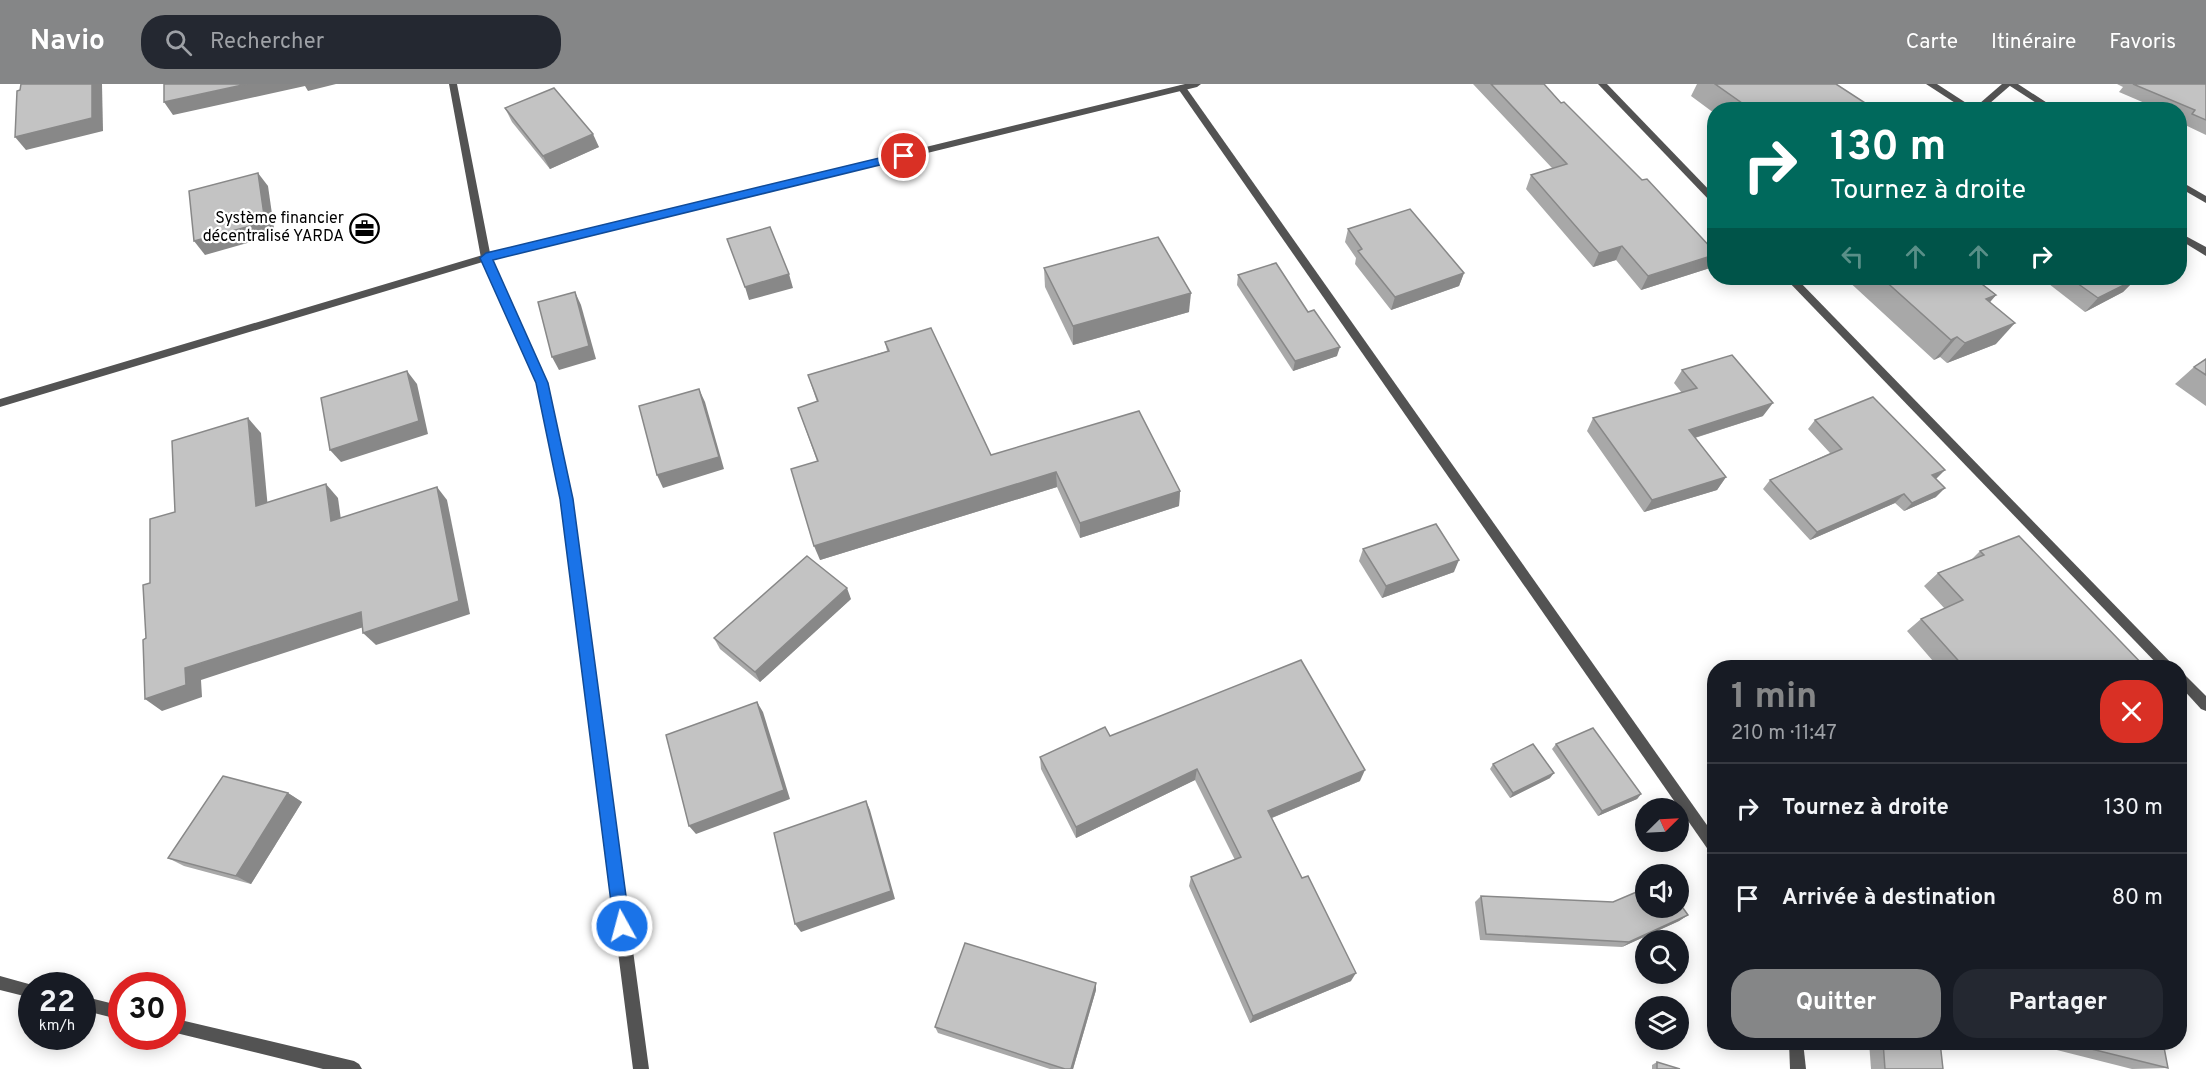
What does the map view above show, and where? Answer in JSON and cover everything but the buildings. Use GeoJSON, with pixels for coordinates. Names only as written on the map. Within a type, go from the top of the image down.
{"type":"FeatureCollection","features":[{"type":"Feature","properties":{"kind":"street"},"geometry":{"type":"LineString","coordinates":[[453,84],[486,258],[542,383],[566,499],[641,1069]]}},
{"type":"Feature","properties":{"kind":"street"},"geometry":{"type":"LineString","coordinates":[[0,403],[486,258],[1197,84]]}},
{"type":"Feature","properties":{"kind":"street"},"geometry":{"type":"LineString","coordinates":[[1602,84],[1707,193]]}},
{"type":"Feature","properties":{"kind":"street"},"geometry":{"type":"LineString","coordinates":[[1930,84],[1961,102]]}},
{"type":"Feature","properties":{"kind":"street"},"geometry":{"type":"LineString","coordinates":[[1985,102],[2009,84],[2040,102]]}},
{"type":"Feature","properties":{"kind":"street"},"geometry":{"type":"LineString","coordinates":[[1182,88],[1707,836]]}},
{"type":"Feature","properties":{"kind":"street"},"geometry":{"type":"LineString","coordinates":[[2187,188],[2206,200]]}},
{"type":"Feature","properties":{"kind":"street"},"geometry":{"type":"LineString","coordinates":[[2187,240],[2206,252]]}},
{"type":"Feature","properties":{"kind":"street"},"geometry":{"type":"LineString","coordinates":[[1797,285],[2162,660]]}},
{"type":"Feature","properties":{"kind":"street"},"geometry":{"type":"LineString","coordinates":[[2187,685],[2206,705]]}},
{"type":"Feature","properties":{"kind":"street"},"geometry":{"type":"LineString","coordinates":[[0,983],[18,988]]}},
{"type":"Feature","properties":{"kind":"street"},"geometry":{"type":"LineString","coordinates":[[186,1028],[354,1069]]}},
{"type":"Feature","properties":{"kind":"street"},"geometry":{"type":"LineString","coordinates":[[1797,1050],[1798,1069]]}},
{"type":"Feature","properties":{"kind":"place","name":"Système financier décentralisé YARDA"},"geometry":{"type":"Point","coordinates":[365,228]}},
{"type":"Feature","properties":{"kind":"route"},"geometry":{"type":"LineString","coordinates":[[622,926],[566,499],[542,383],[486,258],[904,156]]}}]}
